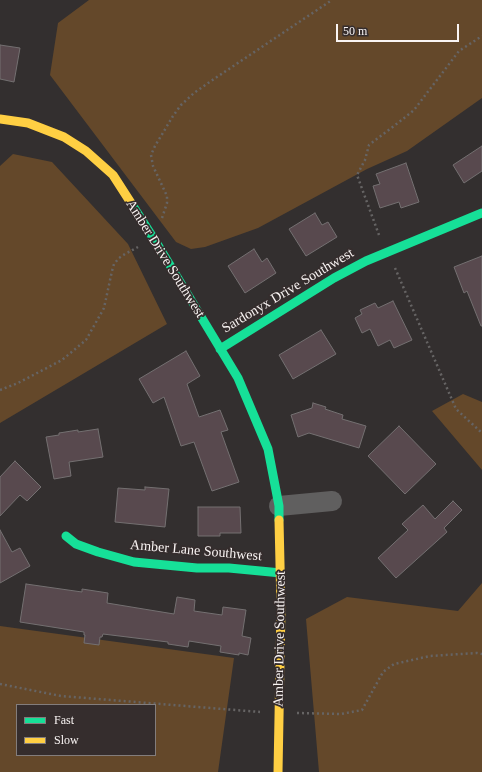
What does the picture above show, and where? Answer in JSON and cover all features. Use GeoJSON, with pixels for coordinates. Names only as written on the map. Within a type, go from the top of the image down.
{"type":"FeatureCollection","features":[{"type":"Feature","properties":{"kind":"street","name":"Amber Drive Southwest"},"geometry":{"type":"LineString","coordinates":[[0,119],[28,123],[64,137],[86,151],[113,175],[238,378],[268,448],[279,506],[280,573],[278,772]]}},
{"type":"Feature","properties":{"kind":"street","name":"Sardonyx Drive Southwest"},"geometry":{"type":"LineString","coordinates":[[220,349],[334,278],[366,261],[482,213]]}},
{"type":"Feature","properties":{"kind":"street"},"geometry":{"type":"LineString","coordinates":[[279,506],[332,501]]}},
{"type":"Feature","properties":{"kind":"street","name":"Amber Lane Southwest"},"geometry":{"type":"LineString","coordinates":[[66,536],[76,544],[134,562],[197,568],[229,568],[280,573]]}},
{"type":"Feature","properties":{"kind":"path"},"geometry":{"type":"LineString","coordinates":[[0,390],[18,383],[62,360],[86,340],[104,308],[114,264],[119,258],[138,247],[159,227],[165,210],[167,196],[153,166],[151,155],[173,116],[181,105],[194,93],[211,81],[332,0]]}},
{"type":"Feature","properties":{"kind":"path"},"geometry":{"type":"LineString","coordinates":[[482,36],[459,51],[414,110],[369,145],[365,160],[357,176],[376,227],[456,409],[482,433]]}},
{"type":"Feature","properties":{"kind":"path"},"geometry":{"type":"LineString","coordinates":[[0,684],[61,696],[244,711],[341,714],[362,710],[382,672],[394,664],[430,656],[482,654]]}},
{"type":"Feature","properties":{"kind":"shaded area"},"geometry":{"type":"Polygon","coordinates":[[[89,0],[482,0],[482,98],[407,151],[367,169],[258,228],[205,247],[191,249],[176,242],[50,75],[58,23],[89,0]]]}},
{"type":"Feature","properties":{"kind":"shaded area"},"geometry":{"type":"Polygon","coordinates":[[[13,154],[52,162],[128,244],[167,324],[0,423],[0,166],[13,154]]]}},
{"type":"Feature","properties":{"kind":"shaded area"},"geometry":{"type":"Polygon","coordinates":[[[463,394],[482,402],[482,470],[432,411],[463,394]]]}},
{"type":"Feature","properties":{"kind":"shaded area"},"geometry":{"type":"Polygon","coordinates":[[[482,583],[482,772],[319,772],[306,619],[347,597],[458,611],[482,583]]]}},
{"type":"Feature","properties":{"kind":"shaded area"},"geometry":{"type":"Polygon","coordinates":[[[0,626],[234,658],[218,772],[0,772],[0,626]]]}},
{"type":"Feature","properties":{"kind":"building"},"geometry":{"type":"Polygon","coordinates":[[[0,45],[20,48],[14,82],[0,79],[0,45]]]}},
{"type":"Feature","properties":{"kind":"building"},"geometry":{"type":"Polygon","coordinates":[[[482,146],[482,171],[464,183],[453,165],[482,146]]]}},
{"type":"Feature","properties":{"kind":"building"},"geometry":{"type":"Polygon","coordinates":[[[406,163],[419,202],[401,208],[399,202],[380,208],[373,186],[380,184],[376,174],[406,163]]]}},
{"type":"Feature","properties":{"kind":"building"},"geometry":{"type":"Polygon","coordinates":[[[315,213],[322,225],[328,222],[337,237],[306,256],[289,229],[315,213]]]}},
{"type":"Feature","properties":{"kind":"building"},"geometry":{"type":"Polygon","coordinates":[[[254,249],[262,262],[267,258],[276,273],[245,293],[228,266],[254,249]]]}},
{"type":"Feature","properties":{"kind":"building"},"geometry":{"type":"Polygon","coordinates":[[[482,256],[481,326],[467,291],[464,293],[454,267],[482,256]]]}},
{"type":"Feature","properties":{"kind":"building"},"geometry":{"type":"Polygon","coordinates":[[[393,301],[412,340],[394,348],[390,340],[378,346],[370,329],[362,333],[355,318],[362,314],[360,310],[375,303],[378,308],[393,301]]]}},
{"type":"Feature","properties":{"kind":"building"},"geometry":{"type":"Polygon","coordinates":[[[321,330],[336,354],[293,379],[279,355],[321,330]]]}},
{"type":"Feature","properties":{"kind":"building"},"geometry":{"type":"Polygon","coordinates":[[[186,351],[200,376],[187,384],[199,417],[220,410],[228,430],[221,432],[239,482],[212,491],[194,442],[181,446],[164,397],[153,403],[139,379],[186,351]]]}},
{"type":"Feature","properties":{"kind":"building"},"geometry":{"type":"Polygon","coordinates":[[[313,403],[343,415],[342,419],[366,426],[359,448],[309,433],[298,437],[291,415],[312,408],[313,403]]]}},
{"type":"Feature","properties":{"kind":"building"},"geometry":{"type":"Polygon","coordinates":[[[399,426],[436,464],[405,494],[368,456],[399,426]]]}},
{"type":"Feature","properties":{"kind":"building"},"geometry":{"type":"Polygon","coordinates":[[[98,429],[103,457],[69,462],[71,476],[54,479],[46,437],[78,430],[78,432],[98,429]]]}},
{"type":"Feature","properties":{"kind":"building"},"geometry":{"type":"Polygon","coordinates":[[[15,461],[41,487],[27,501],[20,495],[0,516],[0,477],[15,461]]]}},
{"type":"Feature","properties":{"kind":"building"},"geometry":{"type":"Polygon","coordinates":[[[145,487],[169,489],[165,527],[115,522],[118,488],[145,490],[145,487]]]}},
{"type":"Feature","properties":{"kind":"building"},"geometry":{"type":"Polygon","coordinates":[[[453,501],[462,510],[444,528],[447,532],[396,578],[378,558],[408,530],[402,524],[423,505],[435,519],[453,501]]]}},
{"type":"Feature","properties":{"kind":"building"},"geometry":{"type":"Polygon","coordinates":[[[198,507],[240,507],[241,533],[220,533],[220,536],[198,536],[198,507]]]}},
{"type":"Feature","properties":{"kind":"building"},"geometry":{"type":"Polygon","coordinates":[[[0,530],[12,552],[20,548],[30,566],[0,583],[0,530]]]}},
{"type":"Feature","properties":{"kind":"building"},"geometry":{"type":"Polygon","coordinates":[[[26,584],[82,592],[82,589],[108,593],[107,603],[174,614],[177,597],[195,600],[194,611],[222,615],[223,607],[246,610],[242,636],[251,638],[248,655],[220,652],[221,646],[189,641],[188,647],[168,644],[168,642],[103,634],[102,637],[100,637],[99,645],[84,643],[84,632],[20,622],[26,584]]]}},
{"type":"Feature","properties":{"kind":"traffic: fast"},"geometry":{"type":"LineString","coordinates":[[131,203],[238,378],[268,449],[279,506],[279,520]]}},
{"type":"Feature","properties":{"kind":"traffic: fast"},"geometry":{"type":"LineString","coordinates":[[220,349],[334,278],[366,261],[482,213]]}},
{"type":"Feature","properties":{"kind":"traffic: fast"},"geometry":{"type":"LineString","coordinates":[[66,536],[76,544],[134,562],[197,568],[229,568],[281,573]]}},
{"type":"Feature","properties":{"kind":"traffic: slow"},"geometry":{"type":"LineString","coordinates":[[0,119],[28,123],[64,137],[86,151],[113,175],[131,203]]}},
{"type":"Feature","properties":{"kind":"traffic: slow"},"geometry":{"type":"LineString","coordinates":[[278,772],[281,608],[279,520]]}}]}
